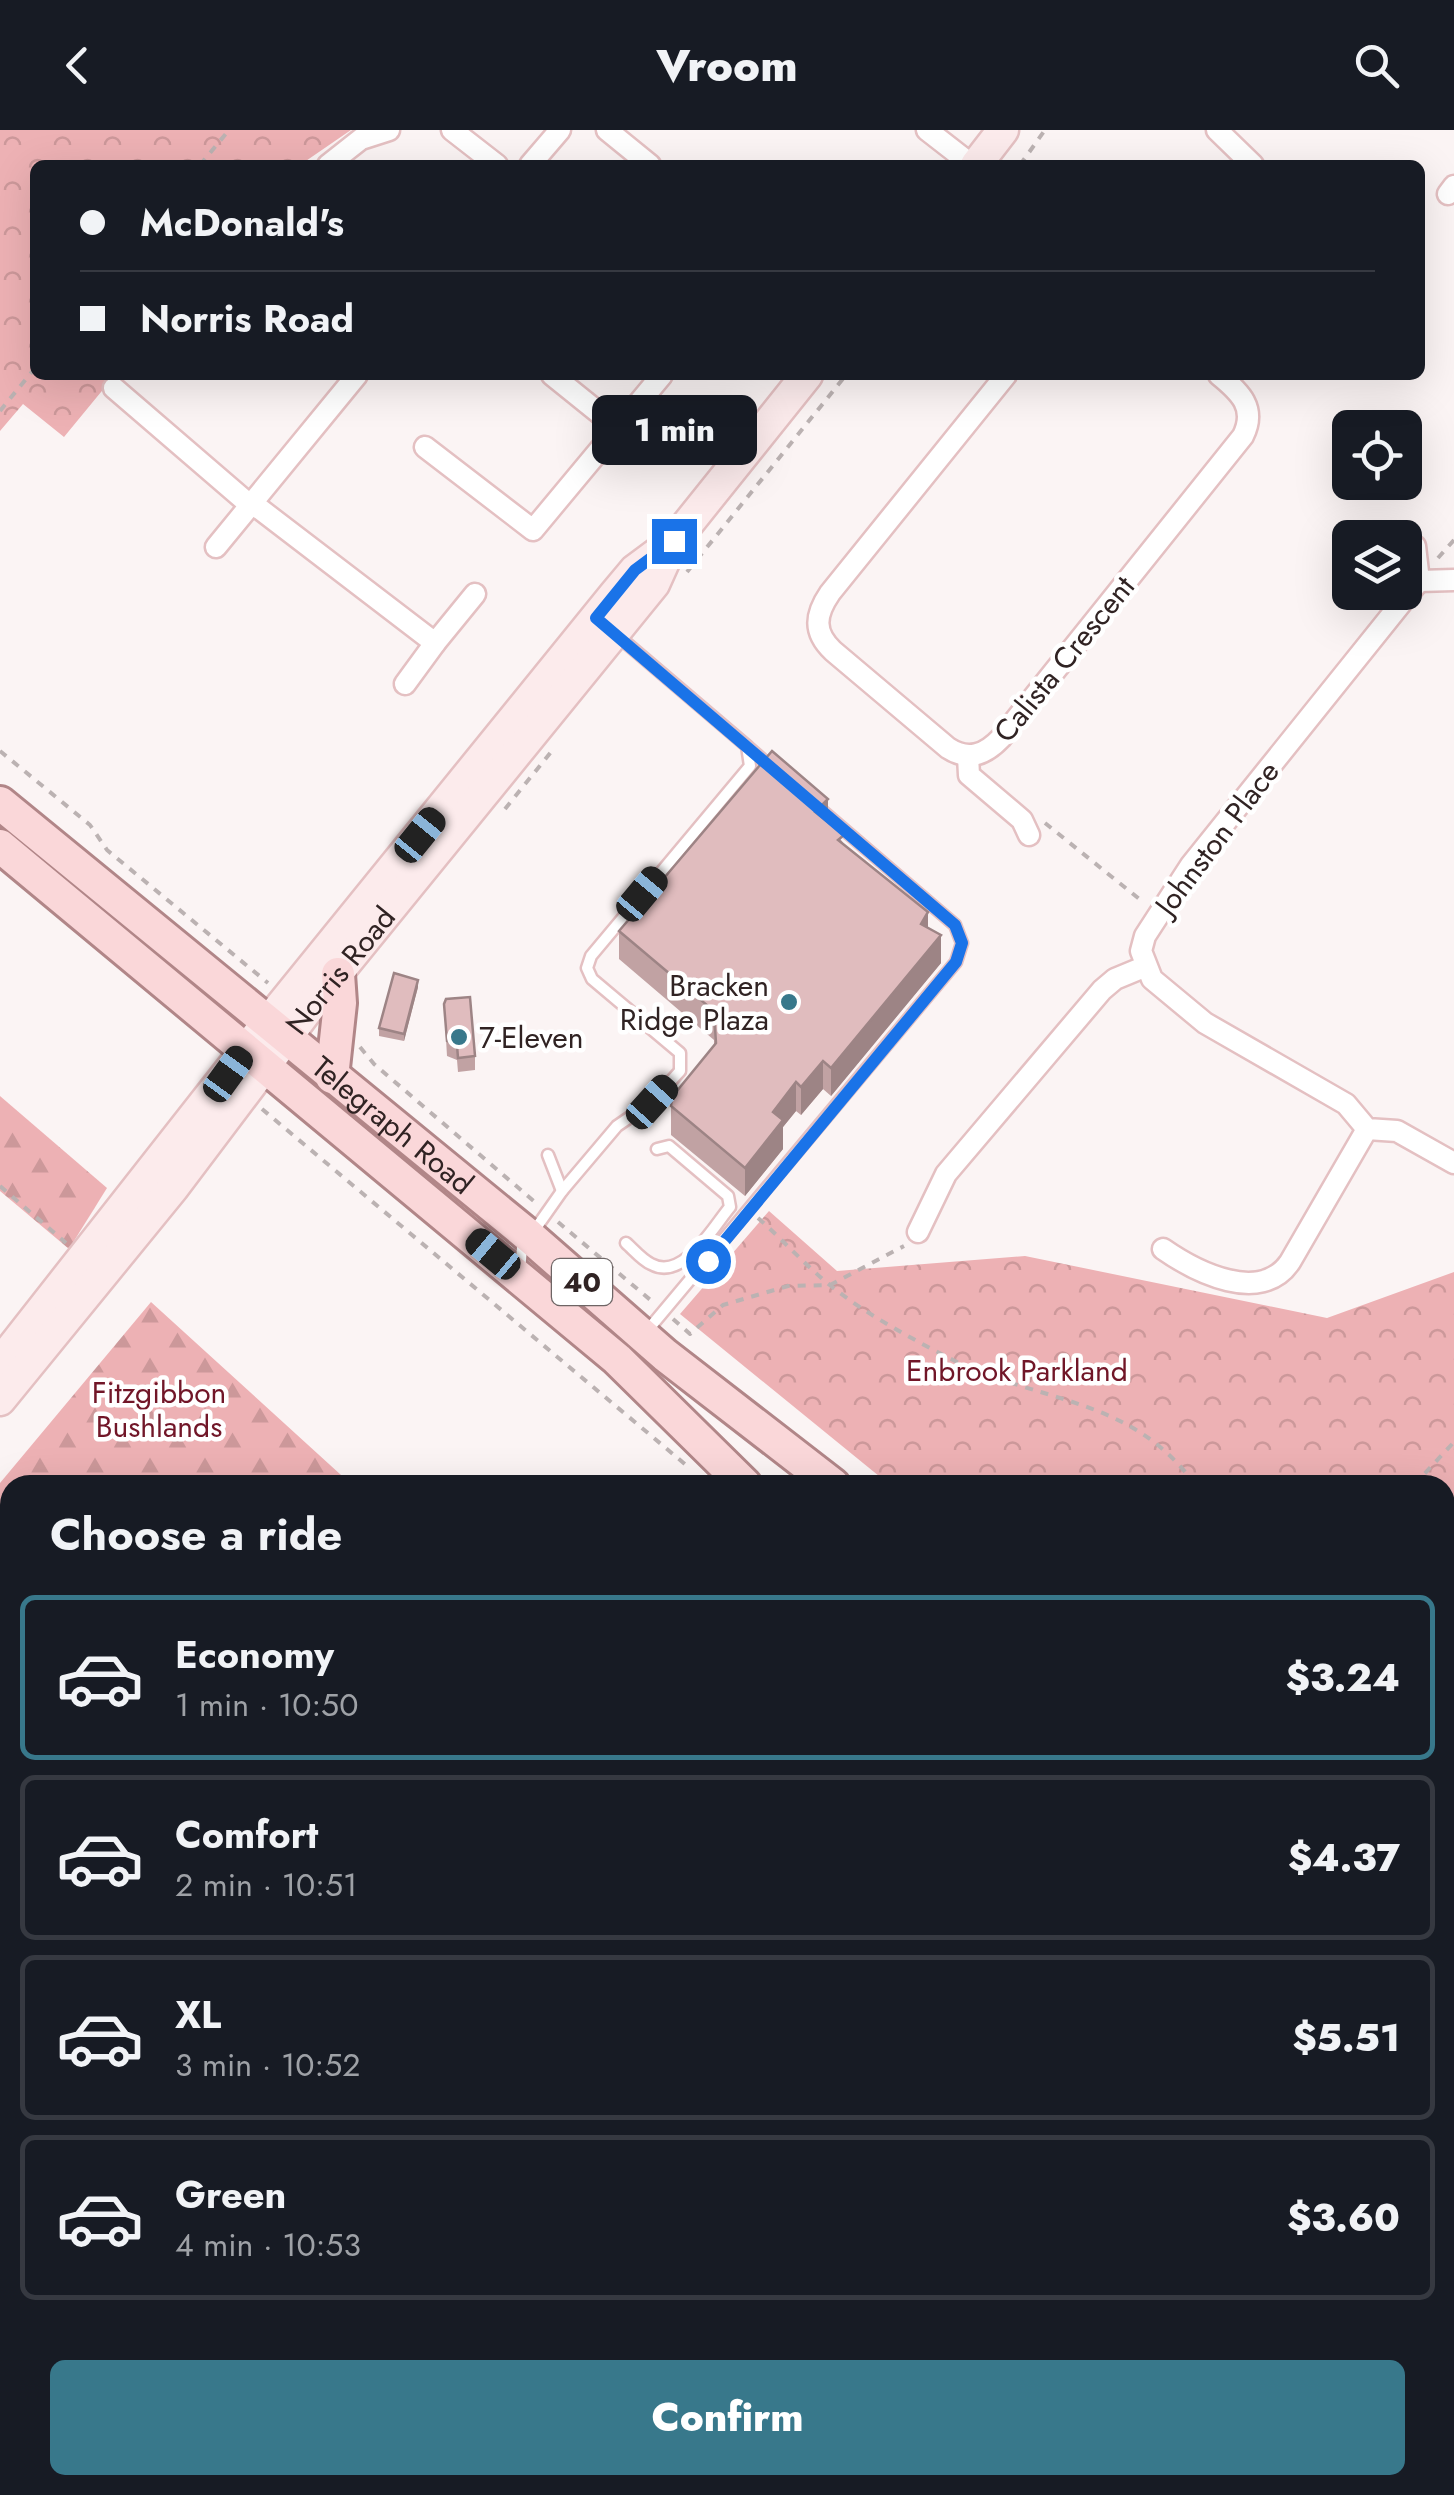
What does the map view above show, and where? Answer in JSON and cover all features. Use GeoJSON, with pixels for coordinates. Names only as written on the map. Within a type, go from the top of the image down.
{"type":"FeatureCollection","features":[{"type":"Feature","properties":{"kind":"main road"},"geometry":{"type":"LineString","coordinates":[[978,160],[1002,130]]}},
{"type":"Feature","properties":{"kind":"main road","name":"Norris Road"},"geometry":{"type":"LineString","coordinates":[[8,1358],[605,626],[654,584],[674,541],[803,380]]}},
{"type":"Feature","properties":{"kind":"main road","name":"Norris Road"},"geometry":{"type":"LineString","coordinates":[[276,1031],[338,974],[605,626]]}},
{"type":"Feature","properties":{"kind":"main road","name":"Telegraph Road"},"geometry":{"type":"LineString","coordinates":[[0,803],[332,1076],[539,1225],[822,1475]]}},
{"type":"Feature","properties":{"kind":"main road","name":"Telegraph Road"},"geometry":{"type":"LineString","coordinates":[[0,846],[520,1277],[662,1400],[735,1475]]}},
{"type":"Feature","properties":{"kind":"main road"},"geometry":{"type":"LineString","coordinates":[[332,1076],[340,1003],[338,974]]}},
{"type":"Feature","properties":{"kind":"main road","name":"Norris Road"},"geometry":{"type":"LineString","coordinates":[[0,1400],[8,1358],[86,1257],[254,1060]]}},
{"type":"Feature","properties":{"kind":"street"},"geometry":{"type":"LineString","coordinates":[[334,160],[361,139],[390,130]]}},
{"type":"Feature","properties":{"kind":"street"},"geometry":{"type":"LineString","coordinates":[[452,130],[491,160]]}},
{"type":"Feature","properties":{"kind":"street"},"geometry":{"type":"LineString","coordinates":[[534,160],[560,130]]}},
{"type":"Feature","properties":{"kind":"street"},"geometry":{"type":"LineString","coordinates":[[607,130],[644,160]]}},
{"type":"Feature","properties":{"kind":"street"},"geometry":{"type":"LineString","coordinates":[[927,130],[967,160]]}},
{"type":"Feature","properties":{"kind":"street"},"geometry":{"type":"LineString","coordinates":[[1216,130],[1249,160]]}},
{"type":"Feature","properties":{"kind":"street"},"geometry":{"type":"LineString","coordinates":[[216,548],[353,380]]}},
{"type":"Feature","properties":{"kind":"street"},"geometry":{"type":"LineString","coordinates":[[558,380],[619,429]]}},
{"type":"Feature","properties":{"kind":"street"},"geometry":{"type":"LineString","coordinates":[[425,447],[533,530],[658,380]]}},
{"type":"Feature","properties":{"kind":"street","name":"Calista Crescent"},"geometry":{"type":"LineString","coordinates":[[1002,380],[830,593],[817,620],[819,635],[833,651],[948,748],[968,756],[984,754],[1001,738],[1243,436],[1249,421],[1246,404],[1223,380]]}},
{"type":"Feature","properties":{"kind":"street"},"geometry":{"type":"LineString","coordinates":[[114,388],[251,504],[435,643]]}},
{"type":"Feature","properties":{"kind":"street"},"geometry":{"type":"LineString","coordinates":[[1422,581],[1454,580]]}},
{"type":"Feature","properties":{"kind":"street"},"geometry":{"type":"LineString","coordinates":[[405,684],[475,594]]}},
{"type":"Feature","properties":{"kind":"street","name":"Johnston Place"},"geometry":{"type":"LineString","coordinates":[[1144,967],[1142,943],[1190,865],[1396,610]]}},
{"type":"Feature","properties":{"kind":"street"},"geometry":{"type":"LineString","coordinates":[[968,756],[969,775],[1022,820],[1029,834]]}},
{"type":"Feature","properties":{"kind":"street"},"geometry":{"type":"LineString","coordinates":[[918,1232],[946,1174],[1090,1004],[1115,979],[1144,967],[1158,985],[1206,1023],[1346,1104],[1367,1129],[1396,1131],[1454,1163]]}},
{"type":"Feature","properties":{"kind":"street"},"geometry":{"type":"LineString","coordinates":[[1162,1249],[1202,1273],[1257,1284],[1273,1280],[1290,1262],[1367,1129]]}},
{"type":"Feature","properties":{"kind":"lane"},"geometry":{"type":"LineString","coordinates":[[605,626],[776,772]]}},
{"type":"Feature","properties":{"kind":"lane"},"geometry":{"type":"LineString","coordinates":[[520,1277],[521,1253],[562,1191],[617,1126],[652,1102],[680,1071],[680,1054],[592,979],[587,968],[601,942],[750,766],[746,746]]}},
{"type":"Feature","properties":{"kind":"lane"},"geometry":{"type":"LineString","coordinates":[[654,1323],[956,962],[962,943],[955,925],[806,798]]}},
{"type":"Feature","properties":{"kind":"lane"},"geometry":{"type":"LineString","coordinates":[[626,1243],[653,1266],[668,1267],[685,1261],[730,1207],[728,1196],[669,1146],[657,1149]]}},
{"type":"Feature","properties":{"kind":"lane"},"geometry":{"type":"LineString","coordinates":[[548,1156],[562,1191]]}},
{"type":"Feature","properties":{"kind":"path"},"geometry":{"type":"LineString","coordinates":[[204,160],[229,130]]}},
{"type":"Feature","properties":{"kind":"path"},"geometry":{"type":"LineString","coordinates":[[1024,160],[1046,130]]}},
{"type":"Feature","properties":{"kind":"path"},"geometry":{"type":"LineString","coordinates":[[0,410],[30,374]]}},
{"type":"Feature","properties":{"kind":"path"},"geometry":{"type":"LineString","coordinates":[[685,575],[842,380]]}},
{"type":"Feature","properties":{"kind":"path"},"geometry":{"type":"LineString","coordinates":[[0,751],[90,825],[116,858],[268,983]]}},
{"type":"Feature","properties":{"kind":"path"},"geometry":{"type":"LineString","coordinates":[[1032,812],[1147,905],[1146,913],[1155,920]]}},
{"type":"Feature","properties":{"kind":"path"},"geometry":{"type":"LineString","coordinates":[[351,1035],[374,1064],[539,1225],[654,1323],[690,1334],[723,1305],[788,1286],[830,1285],[890,1255],[918,1232]]}},
{"type":"Feature","properties":{"kind":"path"},"geometry":{"type":"LineString","coordinates":[[262,1110],[271,1113],[697,1475]]}},
{"type":"Feature","properties":{"kind":"path"},"geometry":{"type":"LineString","coordinates":[[0,1186],[86,1257]]}},
{"type":"Feature","properties":{"kind":"path"},"geometry":{"type":"LineString","coordinates":[[752,1210],[830,1285],[989,1376],[1121,1418],[1170,1452],[1188,1475]]}},
{"type":"Feature","properties":{"kind":"path"},"geometry":{"type":"LineString","coordinates":[[1423,1475],[1454,1442]]}},
{"type":"Feature","properties":{"kind":"green space"},"geometry":{"type":"Polygon","coordinates":[[[0,130],[351,130],[307,160],[30,160],[30,380],[111,380],[64,437],[23,404],[0,431],[0,130]]]}},
{"type":"Feature","properties":{"kind":"green space"},"geometry":{"type":"Polygon","coordinates":[[[0,1096],[107,1188],[69,1249],[0,1191],[0,1096]]]}},
{"type":"Feature","properties":{"kind":"green space","name":"Enbrook Parkland"},"geometry":{"type":"Polygon","coordinates":[[[769,1211],[837,1271],[1025,1256],[1327,1318],[1454,1272],[1454,1475],[878,1475],[680,1314],[769,1211]]]}},
{"type":"Feature","properties":{"kind":"green space","name":"Fitzgibbon Bushlands"},"geometry":{"type":"Polygon","coordinates":[[[151,1302],[341,1475],[7,1475],[151,1302]]]}},
{"type":"Feature","properties":{"kind":"building","name":"Bracken Ridge Plaza"},"geometry":{"type":"Polygon","coordinates":[[[772,751],[828,799],[815,812],[844,835],[838,840],[928,912],[921,924],[941,935],[831,1068],[823,1061],[801,1087],[796,1082],[773,1112],[783,1120],[745,1168],[671,1106],[672,1097],[716,1043],[714,1011],[619,931],[772,751]]]}},
{"type":"Feature","properties":{"kind":"building"},"geometry":{"type":"Polygon","coordinates":[[[394,973],[418,980],[404,1034],[379,1028],[394,973]]]}},
{"type":"Feature","properties":{"kind":"building","name":"7-Eleven"},"geometry":{"type":"Polygon","coordinates":[[[470,997],[475,1056],[458,1058],[457,1045],[447,1041],[444,1004],[446,999],[470,997]]]}},
{"type":"Feature","properties":{"kind":"place","name":"Bracken Ridge Plaza"},"geometry":{"type":"Point","coordinates":[789,1002]}},
{"type":"Feature","properties":{"kind":"place","name":"7-Eleven"},"geometry":{"type":"Point","coordinates":[459,1037]}},
{"type":"Feature","properties":{"kind":"route"},"geometry":{"type":"LineString","coordinates":[[674,541],[635,570],[596,618],[955,925],[962,943],[956,962],[708,1261]]}}]}
